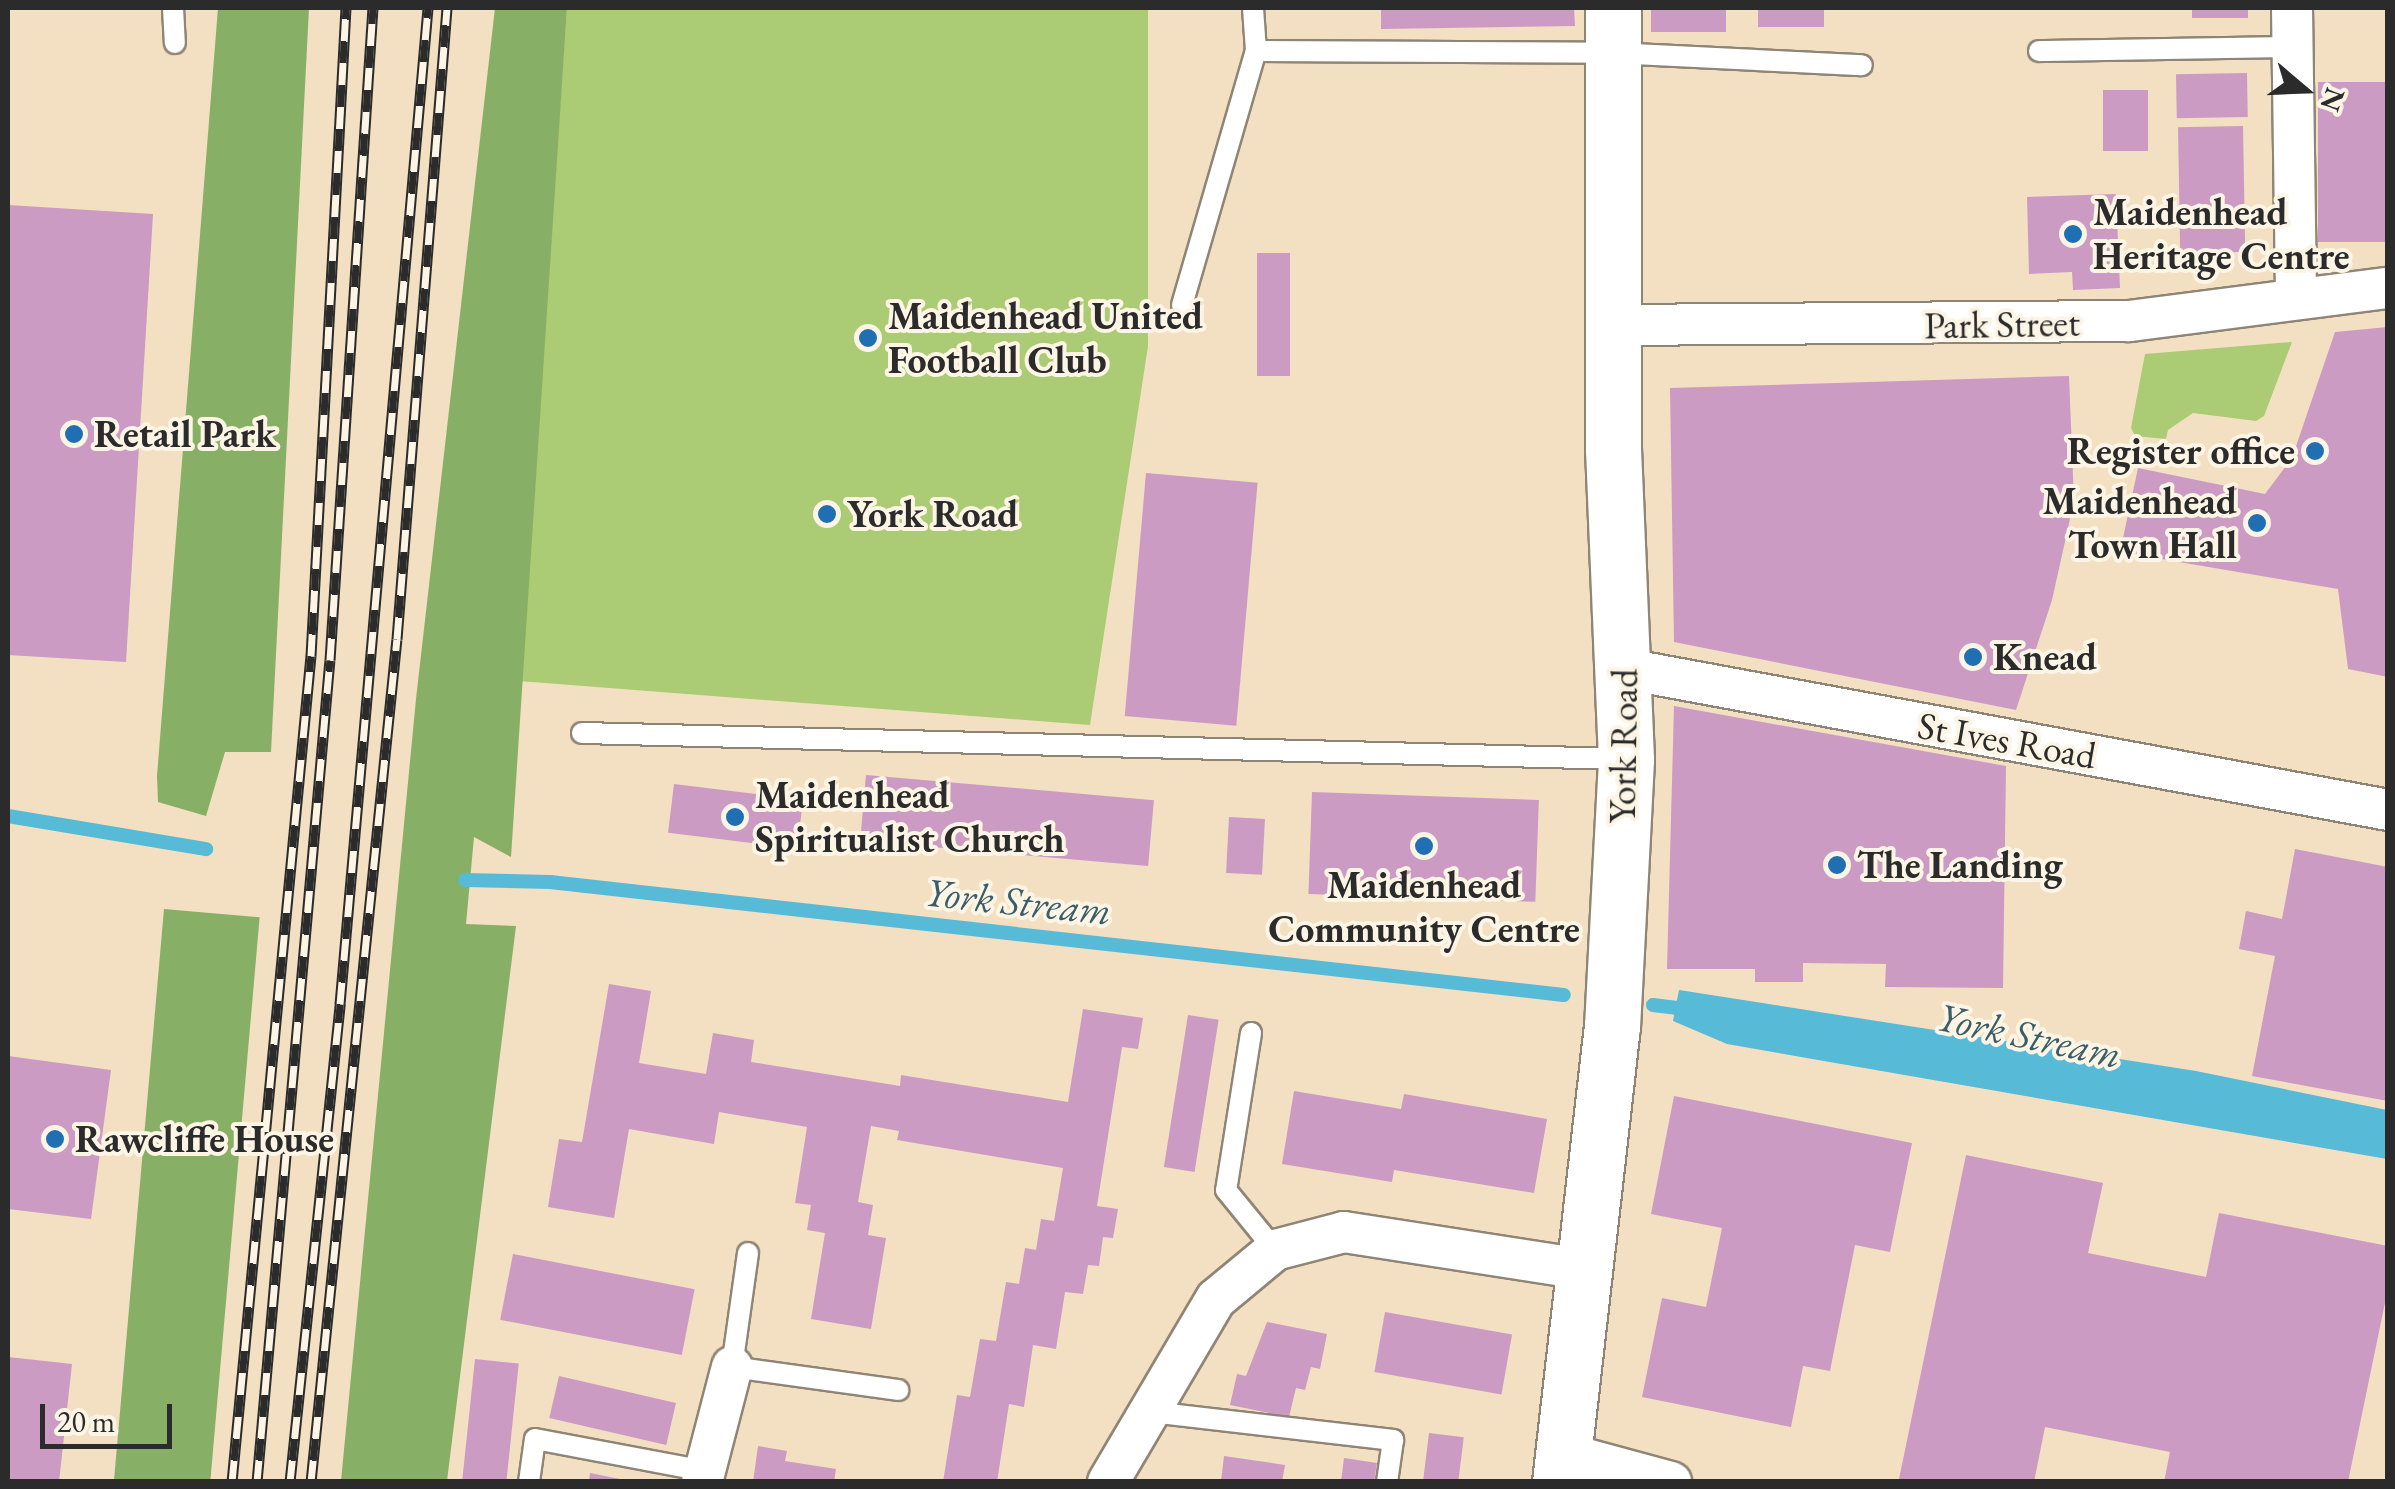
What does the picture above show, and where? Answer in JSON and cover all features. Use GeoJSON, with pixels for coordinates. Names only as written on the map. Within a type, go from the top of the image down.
{"type":"FeatureCollection","features":[{"type":"Feature","properties":{"kind":"street"},"geometry":{"type":"LineString","coordinates":[[2292,8],[2296,296]]}},
{"type":"Feature","properties":{"kind":"street","name":"York Road"},"geometry":{"type":"LineString","coordinates":[[1562,1467],[1612,1027],[1626,759],[1614,325],[1613,30]]}},
{"type":"Feature","properties":{"kind":"street","name":"Park Street"},"geometry":{"type":"LineString","coordinates":[[1614,325],[2129,321],[2296,296],[2388,288]]}},
{"type":"Feature","properties":{"kind":"street","name":"St Ives Road"},"geometry":{"type":"LineString","coordinates":[[1626,669],[2388,810]]}},
{"type":"Feature","properties":{"kind":"street"},"geometry":{"type":"LineString","coordinates":[[1108,1482],[1216,1298],[1275,1250],[1344,1232],[1584,1269]]}},
{"type":"Feature","properties":{"kind":"street"},"geometry":{"type":"LineString","coordinates":[[703,1476],[732,1367]]}},
{"type":"Feature","properties":{"kind":"street"},"geometry":{"type":"LineString","coordinates":[[1562,1467],[1672,1482]]}},
{"type":"Feature","properties":{"kind":"lane"},"geometry":{"type":"LineString","coordinates":[[173,8],[175,43]]}},
{"type":"Feature","properties":{"kind":"lane"},"geometry":{"type":"LineString","coordinates":[[1182,305],[1256,51],[1253,8]]}},
{"type":"Feature","properties":{"kind":"lane"},"geometry":{"type":"LineString","coordinates":[[1256,51],[1613,30],[1862,65]]}},
{"type":"Feature","properties":{"kind":"lane"},"geometry":{"type":"LineString","coordinates":[[2039,51],[2293,47]]}},
{"type":"Feature","properties":{"kind":"lane"},"geometry":{"type":"LineString","coordinates":[[582,732],[1626,759]]}},
{"type":"Feature","properties":{"kind":"lane"},"geometry":{"type":"LineString","coordinates":[[1251,1033],[1226,1190],[1275,1250]]}},
{"type":"Feature","properties":{"kind":"lane"},"geometry":{"type":"LineString","coordinates":[[748,1254],[732,1367],[898,1390]]}},
{"type":"Feature","properties":{"kind":"lane"},"geometry":{"type":"LineString","coordinates":[[1151,1412],[1392,1440],[1388,1482]]}},
{"type":"Feature","properties":{"kind":"lane"},"geometry":{"type":"LineString","coordinates":[[529,1482],[534,1439],[703,1476]]}},
{"type":"Feature","properties":{"kind":"green space"},"geometry":{"type":"Polygon","coordinates":[[[218,8],[309,8],[271,752],[225,752],[206,816],[158,802],[157,776],[218,8]]]}},
{"type":"Feature","properties":{"kind":"green space"},"geometry":{"type":"Polygon","coordinates":[[[495,8],[567,8],[511,857],[474,837],[466,924],[516,926],[447,1481],[341,1481],[416,699],[495,8]]]}},
{"type":"Feature","properties":{"kind":"green space","name":"York Road"},"geometry":{"type":"Polygon","coordinates":[[[567,8],[1148,8],[1148,346],[1090,725],[519,681],[567,8]]]}},
{"type":"Feature","properties":{"kind":"green space"},"geometry":{"type":"Polygon","coordinates":[[[2292,342],[2264,416],[2256,421],[2193,413],[2168,430],[2166,439],[2135,436],[2131,428],[2145,354],[2292,342]]]}},
{"type":"Feature","properties":{"kind":"green space"},"geometry":{"type":"Polygon","coordinates":[[[164,909],[260,917],[210,1482],[114,1482],[164,909]]]}},
{"type":"Feature","properties":{"kind":"water","name":"York Stream"},"geometry":{"type":"Polygon","coordinates":[[[1679,990],[2196,1071],[2387,1110],[2387,1159],[1727,1044],[1673,1021],[1679,990]]]}},
{"type":"Feature","properties":{"kind":"building"},"geometry":{"type":"Polygon","coordinates":[[[1381,8],[1574,8],[1575,26],[1381,29],[1381,8]]]}},
{"type":"Feature","properties":{"kind":"building"},"geometry":{"type":"Polygon","coordinates":[[[1651,8],[1726,8],[1726,32],[1651,32],[1651,8]]]}},
{"type":"Feature","properties":{"kind":"building"},"geometry":{"type":"Polygon","coordinates":[[[1758,8],[1824,8],[1824,27],[1758,27],[1758,8]]]}},
{"type":"Feature","properties":{"kind":"building"},"geometry":{"type":"Polygon","coordinates":[[[2192,8],[2248,8],[2248,18],[2192,18],[2192,8]]]}},
{"type":"Feature","properties":{"kind":"building"},"geometry":{"type":"Polygon","coordinates":[[[2247,73],[2248,117],[2177,118],[2176,74],[2247,73]]]}},
{"type":"Feature","properties":{"kind":"building"},"geometry":{"type":"Polygon","coordinates":[[[2318,82],[2388,82],[2388,242],[2318,242],[2318,82]]]}},
{"type":"Feature","properties":{"kind":"building"},"geometry":{"type":"Polygon","coordinates":[[[2103,90],[2148,90],[2148,151],[2103,151],[2103,90]]]}},
{"type":"Feature","properties":{"kind":"building"},"geometry":{"type":"Polygon","coordinates":[[[2243,126],[2245,252],[2180,253],[2178,127],[2243,126]]]}},
{"type":"Feature","properties":{"kind":"building","name":"Maidenhead Heritage Centre"},"geometry":{"type":"Polygon","coordinates":[[[2116,194],[2120,288],[2073,290],[2072,272],[2029,274],[2027,197],[2116,194]]]}},
{"type":"Feature","properties":{"kind":"building","name":"Retail Park"},"geometry":{"type":"Polygon","coordinates":[[[8,205],[153,214],[126,662],[8,655],[8,205]]]}},
{"type":"Feature","properties":{"kind":"building"},"geometry":{"type":"Polygon","coordinates":[[[1257,253],[1290,253],[1290,376],[1257,376],[1257,253]]]}},
{"type":"Feature","properties":{"kind":"building","name":"Maidenhead Town Hall"},"geometry":{"type":"Polygon","coordinates":[[[2388,327],[2388,677],[2348,669],[2338,589],[2120,552],[2138,468],[2265,494],[2292,458],[2335,332],[2388,327]]]}},
{"type":"Feature","properties":{"kind":"building"},"geometry":{"type":"Polygon","coordinates":[[[2069,376],[2074,501],[2052,600],[2016,710],[1674,642],[1670,388],[2069,376]]]}},
{"type":"Feature","properties":{"kind":"building"},"geometry":{"type":"Polygon","coordinates":[[[1146,473],[1258,483],[1236,726],[1125,716],[1146,473]]]}},
{"type":"Feature","properties":{"kind":"building","name":"The Landing"},"geometry":{"type":"Polygon","coordinates":[[[1674,706],[2006,766],[2003,988],[1885,987],[1886,964],[1803,963],[1803,982],[1755,982],[1755,969],[1667,969],[1674,706]]]}},
{"type":"Feature","properties":{"kind":"building"},"geometry":{"type":"Polygon","coordinates":[[[866,775],[1154,800],[1148,866],[860,841],[866,775]]]}},
{"type":"Feature","properties":{"kind":"building","name":"Maidenhead Spiritualist Church"},"geometry":{"type":"Polygon","coordinates":[[[674,784],[803,800],[797,848],[668,833],[674,784]]]}},
{"type":"Feature","properties":{"kind":"building","name":"Maidenhead Community Centre"},"geometry":{"type":"Polygon","coordinates":[[[1312,792],[1539,800],[1535,902],[1308,894],[1312,792]]]}},
{"type":"Feature","properties":{"kind":"building"},"geometry":{"type":"Polygon","coordinates":[[[1229,817],[1265,819],[1262,875],[1226,873],[1229,817]]]}},
{"type":"Feature","properties":{"kind":"building"},"geometry":{"type":"Polygon","coordinates":[[[2295,849],[2388,867],[2388,1101],[2252,1076],[2275,956],[2239,949],[2246,911],[2282,919],[2295,849]]]}},
{"type":"Feature","properties":{"kind":"building"},"geometry":{"type":"Polygon","coordinates":[[[609,984],[651,991],[639,1063],[706,1074],[713,1033],[754,1040],[751,1062],[900,1086],[901,1075],[1068,1102],[1083,1009],[1143,1018],[1138,1049],[1122,1047],[1097,1206],[1118,1209],[1113,1238],[1103,1237],[1099,1266],[1088,1265],[1083,1294],[1065,1292],[1056,1349],[1033,1345],[1024,1407],[1009,1404],[997,1482],[943,1482],[957,1395],[970,1397],[980,1339],[996,1341],[1006,1282],[1019,1284],[1025,1248],[1036,1250],[1041,1219],[1054,1221],[1063,1168],[897,1140],[899,1131],[871,1126],[858,1202],[873,1205],[868,1235],[886,1238],[871,1329],[811,1319],[825,1233],[807,1230],[811,1205],[795,1203],[807,1127],[719,1112],[714,1144],[629,1129],[614,1218],[548,1207],[559,1139],[582,1142],[609,984]]]}},
{"type":"Feature","properties":{"kind":"building"},"geometry":{"type":"Polygon","coordinates":[[[1188,1015],[1219,1020],[1195,1172],[1164,1167],[1188,1015]]]}},
{"type":"Feature","properties":{"kind":"building","name":"Rawcliffe House"},"geometry":{"type":"Polygon","coordinates":[[[8,1056],[111,1070],[91,1219],[8,1209],[8,1056]]]}},
{"type":"Feature","properties":{"kind":"building"},"geometry":{"type":"Polygon","coordinates":[[[1294,1091],[1401,1109],[1404,1094],[1547,1119],[1534,1193],[1394,1170],[1392,1182],[1282,1164],[1294,1091]]]}},
{"type":"Feature","properties":{"kind":"building"},"geometry":{"type":"Polygon","coordinates":[[[1674,1096],[1912,1143],[1890,1252],[1855,1245],[1830,1371],[1803,1366],[1791,1427],[1642,1397],[1662,1298],[1706,1307],[1722,1228],[1651,1214],[1674,1096]]]}},
{"type":"Feature","properties":{"kind":"building"},"geometry":{"type":"Polygon","coordinates":[[[1966,1155],[2103,1183],[2088,1253],[2206,1277],[2219,1213],[2388,1246],[2388,1288],[2348,1482],[2164,1482],[2170,1452],[2045,1427],[2034,1482],[1899,1479],[1966,1155]]]}},
{"type":"Feature","properties":{"kind":"building"},"geometry":{"type":"Polygon","coordinates":[[[513,1254],[695,1289],[682,1355],[500,1320],[513,1254]]]}},
{"type":"Feature","properties":{"kind":"building"},"geometry":{"type":"Polygon","coordinates":[[[1385,1312],[1512,1334],[1501,1394],[1374,1372],[1385,1312]]]}},
{"type":"Feature","properties":{"kind":"building"},"geometry":{"type":"Polygon","coordinates":[[[1267,1322],[1327,1334],[1320,1369],[1311,1367],[1305,1390],[1296,1388],[1289,1417],[1230,1405],[1237,1374],[1246,1376],[1267,1322]]]}},
{"type":"Feature","properties":{"kind":"building"},"geometry":{"type":"Polygon","coordinates":[[[8,1357],[72,1364],[59,1482],[8,1482],[8,1357]]]}},
{"type":"Feature","properties":{"kind":"building"},"geometry":{"type":"Polygon","coordinates":[[[475,1359],[519,1364],[506,1482],[462,1482],[475,1359]]]}},
{"type":"Feature","properties":{"kind":"building"},"geometry":{"type":"Polygon","coordinates":[[[559,1376],[676,1403],[666,1445],[549,1418],[559,1376]]]}},
{"type":"Feature","properties":{"kind":"building"},"geometry":{"type":"Polygon","coordinates":[[[1429,1433],[1464,1437],[1458,1482],[1423,1482],[1429,1433]]]}},
{"type":"Feature","properties":{"kind":"building"},"geometry":{"type":"Polygon","coordinates":[[[758,1446],[787,1451],[785,1461],[836,1469],[834,1482],[753,1482],[758,1446]]]}},
{"type":"Feature","properties":{"kind":"building"},"geometry":{"type":"Polygon","coordinates":[[[1224,1456],[1285,1465],[1282,1482],[1221,1482],[1224,1456]]]}},
{"type":"Feature","properties":{"kind":"building"},"geometry":{"type":"Polygon","coordinates":[[[1344,1458],[1377,1463],[1374,1482],[1341,1482],[1344,1458]]]}},
{"type":"Feature","properties":{"kind":"building"},"geometry":{"type":"Polygon","coordinates":[[[590,1473],[625,1480],[625,1482],[589,1482],[590,1473]]]}},
{"type":"Feature","properties":{"kind":"waterway","name":"York Stream"},"geometry":{"type":"LineString","coordinates":[[8,816],[206,849]]}},
{"type":"Feature","properties":{"kind":"waterway","name":"York Stream"},"geometry":{"type":"LineString","coordinates":[[465,880],[550,882],[1564,995]]}},
{"type":"Feature","properties":{"kind":"waterway","name":"York Stream"},"geometry":{"type":"LineString","coordinates":[[1653,1005],[1691,1010]]}},
{"type":"Feature","properties":{"kind":"railway"},"geometry":{"type":"LineString","coordinates":[[232,1482],[311,656],[346,8]]}},
{"type":"Feature","properties":{"kind":"railway"},"geometry":{"type":"LineString","coordinates":[[257,1482],[330,660],[373,8]]}},
{"type":"Feature","properties":{"kind":"railway"},"geometry":{"type":"LineString","coordinates":[[290,1482],[340,1004],[428,8]]}},
{"type":"Feature","properties":{"kind":"railway"},"geometry":{"type":"LineString","coordinates":[[311,1482],[397,639],[447,8]]}},
{"type":"Feature","properties":{"kind":"place","name":"Maidenhead Heritage Centre"},"geometry":{"type":"Point","coordinates":[2073,234]}},
{"type":"Feature","properties":{"kind":"place","name":"Maidenhead United Football Club"},"geometry":{"type":"Point","coordinates":[868,338]}},
{"type":"Feature","properties":{"kind":"place","name":"Retail Park"},"geometry":{"type":"Point","coordinates":[74,434]}},
{"type":"Feature","properties":{"kind":"place","name":"Register office"},"geometry":{"type":"Point","coordinates":[2315,451]}},
{"type":"Feature","properties":{"kind":"place","name":"York Road"},"geometry":{"type":"Point","coordinates":[827,514]}},
{"type":"Feature","properties":{"kind":"place","name":"Maidenhead Town Hall"},"geometry":{"type":"Point","coordinates":[2257,523]}},
{"type":"Feature","properties":{"kind":"place","name":"Knead"},"geometry":{"type":"Point","coordinates":[1973,657]}},
{"type":"Feature","properties":{"kind":"place","name":"Maidenhead Spiritualist Church"},"geometry":{"type":"Point","coordinates":[735,817]}},
{"type":"Feature","properties":{"kind":"place","name":"Maidenhead Community Centre"},"geometry":{"type":"Point","coordinates":[1424,846]}},
{"type":"Feature","properties":{"kind":"place","name":"The Landing"},"geometry":{"type":"Point","coordinates":[1837,865]}},
{"type":"Feature","properties":{"kind":"place","name":"Rawcliffe House"},"geometry":{"type":"Point","coordinates":[55,1139]}}]}
